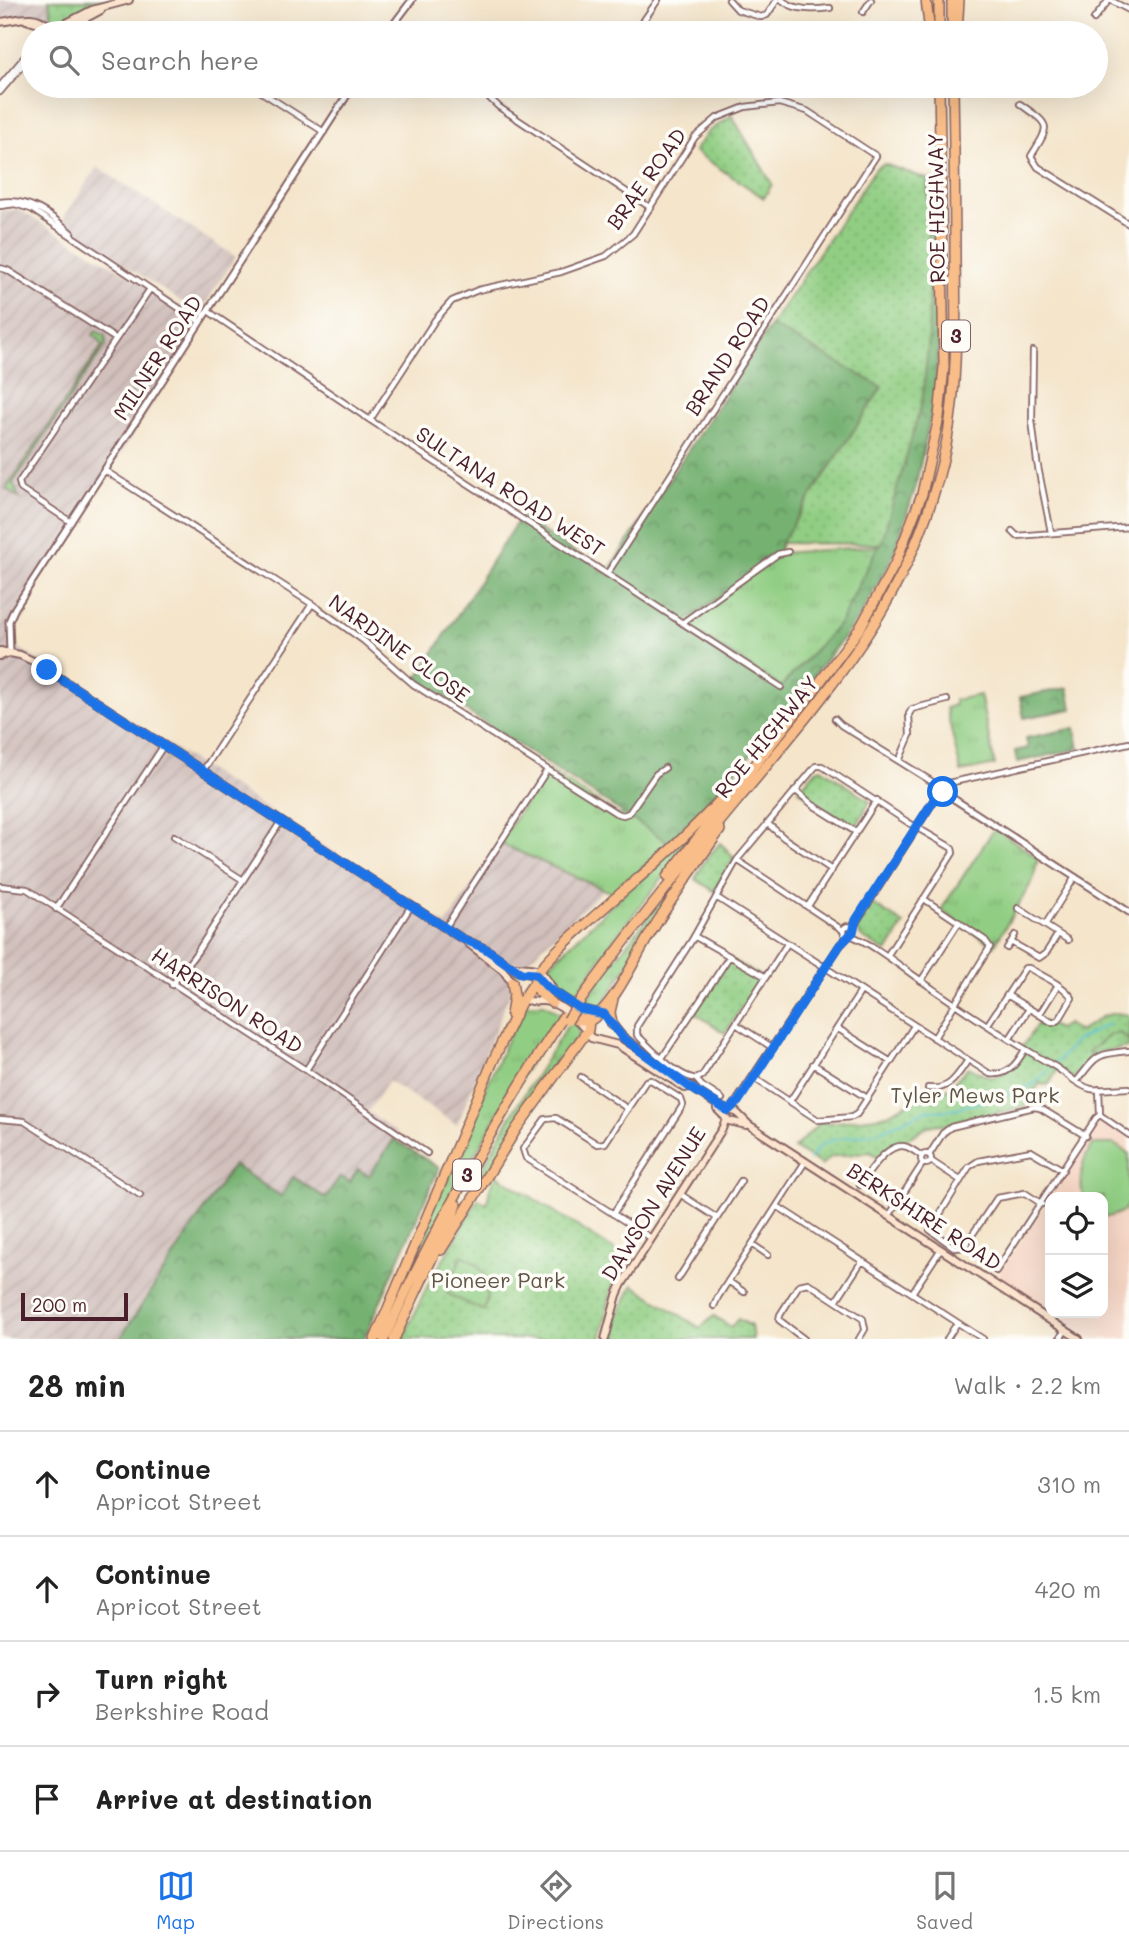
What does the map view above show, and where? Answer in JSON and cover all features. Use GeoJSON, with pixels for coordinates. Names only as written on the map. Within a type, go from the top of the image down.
{"type":"FeatureCollection","features":[{"type":"Feature","properties":{"kind":"highway"},"geometry":{"type":"LineString","coordinates":[[926,0],[929,21]]}},
{"type":"Feature","properties":{"kind":"highway"},"geometry":{"type":"LineString","coordinates":[[939,0],[939,21]]}},
{"type":"Feature","properties":{"kind":"highway"},"geometry":{"type":"LineString","coordinates":[[952,0],[954,21]]}},
{"type":"Feature","properties":{"kind":"highway"},"geometry":{"type":"LineString","coordinates":[[956,21],[959,0]]}},
{"type":"Feature","properties":{"kind":"highway","name":"ROE HIGHWAY"},"geometry":{"type":"LineString","coordinates":[[394,1339],[458,1204],[501,1126],[624,932],[845,648],[866,617],[896,562],[922,494],[936,435],[944,367],[942,173],[938,98]]}},
{"type":"Feature","properties":{"kind":"highway","name":"ROE HIGHWAY"},"geometry":{"type":"LineString","coordinates":[[579,1003],[630,933],[839,677],[869,634],[907,566],[935,489],[949,426],[956,358],[953,98]]}},
{"type":"Feature","properties":{"kind":"highway"},"geometry":{"type":"LineString","coordinates":[[375,1339],[508,1027],[538,972],[674,846],[753,768]]}},
{"type":"Feature","properties":{"kind":"highway"},"geometry":{"type":"LineString","coordinates":[[569,1019],[589,1021],[617,990],[679,889],[753,782]]}},
{"type":"Feature","properties":{"kind":"highway"},"geometry":{"type":"LineString","coordinates":[[538,972],[552,995]]}},
{"type":"Feature","properties":{"kind":"highway"},"geometry":{"type":"LineString","coordinates":[[538,972],[538,992],[552,995]]}},
{"type":"Feature","properties":{"kind":"highway"},"geometry":{"type":"LineString","coordinates":[[508,1027],[514,996],[512,982]]}},
{"type":"Feature","properties":{"kind":"highway"},"geometry":{"type":"LineString","coordinates":[[612,1024],[610,1008],[617,990]]}},
{"type":"Feature","properties":{"kind":"highway"},"geometry":{"type":"LineString","coordinates":[[416,1290],[492,1166],[577,1044],[589,1035],[589,1021],[579,1003]]}},
{"type":"Feature","properties":{"kind":"highway","name":"ROE HIGHWAY"},"geometry":{"type":"LineString","coordinates":[[384,1339],[474,1162],[569,1019]]}},
{"type":"Feature","properties":{"kind":"main road"},"geometry":{"type":"LineString","coordinates":[[78,21],[129,0]]}},
{"type":"Feature","properties":{"kind":"main road"},"geometry":{"type":"LineString","coordinates":[[0,22],[21,19],[29,21]]}},
{"type":"Feature","properties":{"kind":"main road"},"geometry":{"type":"LineString","coordinates":[[0,654],[10,653],[35,662],[445,928],[486,949],[521,973],[538,972]]}},
{"type":"Feature","properties":{"kind":"main road"},"geometry":{"type":"LineString","coordinates":[[464,939],[503,970],[522,1000]]}},
{"type":"Feature","properties":{"kind":"main road","name":"BERKSHIRE ROAD"},"geometry":{"type":"LineString","coordinates":[[538,972],[569,1019],[589,1035],[621,1047],[731,1116],[750,1125],[941,1249],[1065,1335],[1079,1339]]}},
{"type":"Feature","properties":{"kind":"main road","name":"BERKSHIRE ROAD"},"geometry":{"type":"LineString","coordinates":[[522,1000],[528,1002],[552,995],[579,1003],[607,1016],[622,1037],[731,1116]]}},
{"type":"Feature","properties":{"kind":"main road","name":"DAWSON AVENUE"},"geometry":{"type":"LineString","coordinates":[[605,1339],[617,1295],[731,1116]]}},
{"type":"Feature","properties":{"kind":"street"},"geometry":{"type":"LineString","coordinates":[[395,21],[412,0]]}},
{"type":"Feature","properties":{"kind":"street"},"geometry":{"type":"LineString","coordinates":[[643,21],[657,0]]}},
{"type":"Feature","properties":{"kind":"street"},"geometry":{"type":"LineString","coordinates":[[729,0],[738,10],[761,17],[767,15],[780,0],[790,6],[805,9],[830,8]]}},
{"type":"Feature","properties":{"kind":"street"},"geometry":{"type":"LineString","coordinates":[[863,12],[871,0]]}},
{"type":"Feature","properties":{"kind":"street"},"geometry":{"type":"LineString","coordinates":[[1094,19],[1110,0],[1129,10]]}},
{"type":"Feature","properties":{"kind":"street"},"geometry":{"type":"LineString","coordinates":[[0,86],[21,61]]}},
{"type":"Feature","properties":{"kind":"street"},"geometry":{"type":"LineString","coordinates":[[0,92],[21,67]]}},
{"type":"Feature","properties":{"kind":"street"},"geometry":{"type":"LineString","coordinates":[[271,98],[324,132]]}},
{"type":"Feature","properties":{"kind":"street","name":"MILNER ROAD"},"geometry":{"type":"LineString","coordinates":[[10,653],[11,615],[345,98]]}},
{"type":"Feature","properties":{"kind":"street"},"geometry":{"type":"LineString","coordinates":[[490,98],[499,107],[651,208]]}},
{"type":"Feature","properties":{"kind":"street","name":"BRAE ROAD"},"geometry":{"type":"LineString","coordinates":[[370,421],[435,320],[452,301],[478,290],[561,272],[606,256],[633,234],[695,136],[717,118],[745,107],[779,103],[807,111],[876,156]]}},
{"type":"Feature","properties":{"kind":"street"},"geometry":{"type":"LineString","coordinates":[[1020,104],[1046,126],[1045,133],[1031,156],[1032,160],[1129,224]]}},
{"type":"Feature","properties":{"kind":"street","name":"BRAND ROAD"},"geometry":{"type":"LineString","coordinates":[[607,574],[876,156]]}},
{"type":"Feature","properties":{"kind":"street"},"geometry":{"type":"LineString","coordinates":[[0,204],[15,200],[29,203],[65,227],[82,244],[201,322]]}},
{"type":"Feature","properties":{"kind":"street"},"geometry":{"type":"LineString","coordinates":[[0,268],[116,339]]}},
{"type":"Feature","properties":{"kind":"street"},"geometry":{"type":"LineString","coordinates":[[71,522],[20,489],[19,482],[150,289]]}},
{"type":"Feature","properties":{"kind":"street","name":"SULTANA ROAD WEST"},"geometry":{"type":"LineString","coordinates":[[207,313],[781,687]]}},
{"type":"Feature","properties":{"kind":"street"},"geometry":{"type":"LineString","coordinates":[[1033,351],[1032,420],[1037,463],[1051,533]]}},
{"type":"Feature","properties":{"kind":"street","name":"NARDINE CLOSE"},"geometry":{"type":"LineString","coordinates":[[104,470],[312,604],[364,641],[413,684],[616,813],[623,815],[630,811],[656,774],[665,768]]}},
{"type":"Feature","properties":{"kind":"street"},"geometry":{"type":"LineString","coordinates":[[1012,531],[1017,536],[1129,527]]}},
{"type":"Feature","properties":{"kind":"street"},"geometry":{"type":"LineString","coordinates":[[682,623],[778,554],[788,552]]}},
{"type":"Feature","properties":{"kind":"street"},"geometry":{"type":"LineString","coordinates":[[203,771],[312,604]]}},
{"type":"Feature","properties":{"kind":"street"},"geometry":{"type":"LineString","coordinates":[[899,761],[910,735],[909,714],[912,709],[947,700]]}},
{"type":"Feature","properties":{"kind":"street"},"geometry":{"type":"LineString","coordinates":[[835,719],[1129,912]]}},
{"type":"Feature","properties":{"kind":"street"},"geometry":{"type":"LineString","coordinates":[[731,1116],[942,788],[952,781],[1129,743]]}},
{"type":"Feature","properties":{"kind":"street"},"geometry":{"type":"LineString","coordinates":[[56,909],[164,745]]}},
{"type":"Feature","properties":{"kind":"street"},"geometry":{"type":"LineString","coordinates":[[787,944],[702,1076],[690,1078],[662,1058],[637,1035],[636,1026],[694,936],[737,860],[816,766],[822,766],[952,848],[953,853],[887,956]]}},
{"type":"Feature","properties":{"kind":"street"},"geometry":{"type":"LineString","coordinates":[[445,928],[547,770]]}},
{"type":"Feature","properties":{"kind":"street"},"geometry":{"type":"LineString","coordinates":[[795,790],[813,805],[856,832]]}},
{"type":"Feature","properties":{"kind":"street"},"geometry":{"type":"LineString","coordinates":[[808,906],[877,800]]}},
{"type":"Feature","properties":{"kind":"street"},"geometry":{"type":"LineString","coordinates":[[172,985],[197,952],[281,821]]}},
{"type":"Feature","properties":{"kind":"street"},"geometry":{"type":"LineString","coordinates":[[767,823],[831,870]]}},
{"type":"Feature","properties":{"kind":"street"},"geometry":{"type":"LineString","coordinates":[[174,836],[243,880]]}},
{"type":"Feature","properties":{"kind":"street"},"geometry":{"type":"LineString","coordinates":[[737,860],[887,956],[1024,1050],[1088,1088],[1129,1088]]}},
{"type":"Feature","properties":{"kind":"street"},"geometry":{"type":"LineString","coordinates":[[1045,925],[1076,877]]}},
{"type":"Feature","properties":{"kind":"street","name":"HARRISON ROAD"},"geometry":{"type":"LineString","coordinates":[[0,886],[27,889],[306,1070],[411,906]]}},
{"type":"Feature","properties":{"kind":"street"},"geometry":{"type":"LineString","coordinates":[[716,897],[990,1074],[995,1075],[1013,1068],[1024,1050]]}},
{"type":"Feature","properties":{"kind":"street"},"geometry":{"type":"LineString","coordinates":[[924,900],[985,940],[990,947],[934,1038]]}},
{"type":"Feature","properties":{"kind":"street"},"geometry":{"type":"LineString","coordinates":[[1018,908],[1068,940]]}},
{"type":"Feature","properties":{"kind":"street"},"geometry":{"type":"LineString","coordinates":[[921,981],[959,922]]}},
{"type":"Feature","properties":{"kind":"street"},"geometry":{"type":"LineString","coordinates":[[1011,942],[1039,958],[1046,953],[1058,934]]}},
{"type":"Feature","properties":{"kind":"street"},"geometry":{"type":"LineString","coordinates":[[1007,948],[1015,935]]}},
{"type":"Feature","properties":{"kind":"street"},"geometry":{"type":"LineString","coordinates":[[694,936],[766,977]]}},
{"type":"Feature","properties":{"kind":"street"},"geometry":{"type":"LineString","coordinates":[[662,1058],[729,957]]}},
{"type":"Feature","properties":{"kind":"street"},"geometry":{"type":"LineString","coordinates":[[988,1024],[1022,971],[1028,968],[1058,985],[1072,998],[1062,1016],[1053,1023],[1007,995]]}},
{"type":"Feature","properties":{"kind":"street"},"geometry":{"type":"LineString","coordinates":[[1039,1015],[1058,985]]}},
{"type":"Feature","properties":{"kind":"street"},"geometry":{"type":"LineString","coordinates":[[790,1101],[861,991]]}},
{"type":"Feature","properties":{"kind":"street"},"geometry":{"type":"LineString","coordinates":[[1010,1038],[1029,1009]]}},
{"type":"Feature","properties":{"kind":"street"},"geometry":{"type":"LineString","coordinates":[[736,1024],[773,1048]]}},
{"type":"Feature","properties":{"kind":"street"},"geometry":{"type":"LineString","coordinates":[[754,1078],[818,1119],[824,1121],[852,1117],[914,1026]]}},
{"type":"Feature","properties":{"kind":"street"},"geometry":{"type":"LineString","coordinates":[[837,1028],[891,1062]]}},
{"type":"Feature","properties":{"kind":"street"},"geometry":{"type":"LineString","coordinates":[[1077,1081],[1094,1058],[1101,1054],[1129,1051]]}},
{"type":"Feature","properties":{"kind":"street"},"geometry":{"type":"LineString","coordinates":[[928,1088],[951,1084],[968,1060]]}},
{"type":"Feature","properties":{"kind":"street"},"geometry":{"type":"LineString","coordinates":[[813,1064],[867,1098]]}},
{"type":"Feature","properties":{"kind":"street"},"geometry":{"type":"LineString","coordinates":[[306,1070],[427,1153]]}},
{"type":"Feature","properties":{"kind":"street"},"geometry":{"type":"LineString","coordinates":[[581,1077],[628,1109]]}},
{"type":"Feature","properties":{"kind":"street"},"geometry":{"type":"LineString","coordinates":[[696,1079],[722,1099]]}},
{"type":"Feature","properties":{"kind":"street"},"geometry":{"type":"LineString","coordinates":[[613,1214],[683,1102],[649,1080],[605,1143],[601,1145],[550,1117],[545,1119],[523,1149],[526,1158],[613,1214],[651,1238]]}},
{"type":"Feature","properties":{"kind":"street"},"geometry":{"type":"LineString","coordinates":[[996,1271],[1098,1117],[1099,1089]]}},
{"type":"Feature","properties":{"kind":"street"},"geometry":{"type":"LineString","coordinates":[[960,1180],[930,1161],[929,1155],[950,1127],[1030,1107],[1040,1108],[1086,1136]]}},
{"type":"Feature","properties":{"kind":"street"},"geometry":{"type":"LineString","coordinates":[[1098,1117],[1129,1135]]}},
{"type":"Feature","properties":{"kind":"street"},"geometry":{"type":"LineString","coordinates":[[0,1119],[24,1121],[140,1195]]}},
{"type":"Feature","properties":{"kind":"street"},"geometry":{"type":"LineString","coordinates":[[860,1185],[880,1157],[900,1146],[922,1156],[929,1155]]}},
{"type":"Feature","properties":{"kind":"street"},"geometry":{"type":"LineString","coordinates":[[1042,1204],[1025,1193],[997,1198],[964,1247],[955,1248],[930,1230],[960,1180],[971,1165],[978,1161],[1026,1151],[1034,1152],[1063,1170]]}},
{"type":"Feature","properties":{"kind":"street"},"geometry":{"type":"LineString","coordinates":[[889,1216],[923,1163],[922,1156]]}},
{"type":"Feature","properties":{"kind":"street"},"geometry":{"type":"LineString","coordinates":[[714,1306],[806,1161]]}},
{"type":"Feature","properties":{"kind":"street"},"geometry":{"type":"LineString","coordinates":[[923,1163],[930,1161]]}},
{"type":"Feature","properties":{"kind":"street"},"geometry":{"type":"LineString","coordinates":[[678,1279],[741,1181]]}},
{"type":"Feature","properties":{"kind":"street"},"geometry":{"type":"LineString","coordinates":[[680,1194],[717,1218]]}},
{"type":"Feature","properties":{"kind":"street"},"geometry":{"type":"LineString","coordinates":[[777,1206],[983,1339]]}},
{"type":"Feature","properties":{"kind":"street"},"geometry":{"type":"LineString","coordinates":[[752,1244],[768,1255]]}},
{"type":"Feature","properties":{"kind":"street"},"geometry":{"type":"LineString","coordinates":[[912,1293],[941,1249]]}},
{"type":"Feature","properties":{"kind":"street"},"geometry":{"type":"LineString","coordinates":[[836,1301],[862,1261]]}},
{"type":"Feature","properties":{"kind":"street"},"geometry":{"type":"LineString","coordinates":[[728,1281],[744,1292]]}},
{"type":"Feature","properties":{"kind":"street"},"geometry":{"type":"LineString","coordinates":[[804,1339],[777,1321],[803,1281],[868,1324],[859,1339]]}},
{"type":"Feature","properties":{"kind":"street"},"geometry":{"type":"LineString","coordinates":[[947,1339],[957,1323]]}},
{"type":"Feature","properties":{"kind":"shaded area"},"geometry":{"type":"Polygon","coordinates":[[[0,0],[49,0],[52,18],[50,21],[40,15],[0,19],[0,0]]]}},
{"type":"Feature","properties":{"kind":"shaded area"},"geometry":{"type":"Polygon","coordinates":[[[97,167],[236,257],[199,313],[77,234],[63,219],[97,167]]]}},
{"type":"Feature","properties":{"kind":"shaded area"},"geometry":{"type":"Polygon","coordinates":[[[18,209],[206,322],[15,616],[19,648],[446,925],[499,843],[603,890],[528,960],[515,980],[457,1125],[388,1081],[368,1112],[398,1133],[369,1176],[350,1182],[326,1198],[281,1196],[233,1165],[120,1339],[1,1339],[0,211],[18,209]]]}},
{"type":"Feature","properties":{"kind":"shaded area"},"geometry":{"type":"Polygon","coordinates":[[[1101,1120],[1129,1138],[1129,1339],[1084,1339],[1052,1318],[1108,1318],[1108,1192],[1053,1192],[1101,1120]]]}},
{"type":"Feature","properties":{"kind":"shaded area"},"geometry":{"type":"Polygon","coordinates":[[[1045,1205],[1045,1255],[1045,1313],[995,1280],[1045,1205]]]}},
{"type":"Feature","properties":{"kind":"green space"},"geometry":{"type":"Polygon","coordinates":[[[49,0],[113,0],[83,10],[62,21],[50,21],[52,18],[49,0]]]}},
{"type":"Feature","properties":{"kind":"green space"},"geometry":{"type":"Polygon","coordinates":[[[732,116],[772,184],[764,198],[694,151],[709,131],[732,116]]]}},
{"type":"Feature","properties":{"kind":"green space"},"geometry":{"type":"Polygon","coordinates":[[[884,164],[927,179],[929,338],[922,402],[881,544],[781,543],[882,387],[771,325],[876,168],[884,164]]]}},
{"type":"Feature","properties":{"kind":"green space"},"geometry":{"type":"Polygon","coordinates":[[[927,179],[937,179],[939,334],[935,395],[915,489],[893,556],[861,615],[756,749],[669,843],[417,679],[520,517],[607,573],[771,325],[882,387],[781,543],[778,554],[683,623],[781,687],[840,623],[878,546],[922,402],[929,338],[927,179]]]}},
{"type":"Feature","properties":{"kind":"green space"},"geometry":{"type":"Polygon","coordinates":[[[96,331],[105,336],[106,344],[13,483],[19,498],[6,489],[102,346],[99,339],[93,335],[96,331]]]}},
{"type":"Feature","properties":{"kind":"green space"},"geometry":{"type":"Polygon","coordinates":[[[878,546],[840,623],[781,687],[682,623],[781,553],[878,546]]]}},
{"type":"Feature","properties":{"kind":"green space"},"geometry":{"type":"Polygon","coordinates":[[[1068,688],[1072,709],[1024,718],[1020,697],[1068,688]]]}},
{"type":"Feature","properties":{"kind":"green space"},"geometry":{"type":"Polygon","coordinates":[[[980,695],[995,765],[961,772],[946,708],[955,705],[954,700],[980,695]]]}},
{"type":"Feature","properties":{"kind":"green space"},"geometry":{"type":"Polygon","coordinates":[[[1075,728],[1079,749],[1017,762],[1015,751],[1028,748],[1026,738],[1075,728]]]}},
{"type":"Feature","properties":{"kind":"green space"},"geometry":{"type":"Polygon","coordinates":[[[821,768],[870,801],[855,829],[799,790],[816,770],[821,768]]]}},
{"type":"Feature","properties":{"kind":"green space"},"geometry":{"type":"Polygon","coordinates":[[[547,770],[618,815],[627,814],[672,840],[614,894],[499,843],[547,770]]]}},
{"type":"Feature","properties":{"kind":"green space"},"geometry":{"type":"Polygon","coordinates":[[[735,787],[617,935],[573,998],[557,986],[546,968],[735,787]]]}},
{"type":"Feature","properties":{"kind":"green space"},"geometry":{"type":"Polygon","coordinates":[[[995,828],[1038,858],[1033,880],[994,946],[941,910],[995,828]]]}},
{"type":"Feature","properties":{"kind":"green space"},"geometry":{"type":"Polygon","coordinates":[[[720,843],[735,858],[714,891],[695,879],[704,862],[720,843]]]}},
{"type":"Feature","properties":{"kind":"green space"},"geometry":{"type":"Polygon","coordinates":[[[696,856],[602,1006],[583,1005],[609,967],[696,856]]]}},
{"type":"Feature","properties":{"kind":"green space"},"geometry":{"type":"Polygon","coordinates":[[[871,903],[904,924],[887,952],[862,937],[855,928],[871,903]]]}},
{"type":"Feature","properties":{"kind":"green space"},"geometry":{"type":"Polygon","coordinates":[[[730,959],[762,977],[725,1033],[695,1013],[730,959]]]}},
{"type":"Feature","properties":{"kind":"green space"},"geometry":{"type":"Polygon","coordinates":[[[523,1004],[544,1004],[562,1014],[478,1148],[403,1288],[398,1286],[523,1004]]]}},
{"type":"Feature","properties":{"kind":"green space","name":"Tyler Mews Park"},"geometry":{"type":"Polygon","coordinates":[[[1116,1013],[1129,1015],[1129,1040],[1120,1033],[1110,1035],[1088,1052],[1092,1055],[1074,1079],[1058,1069],[1049,1084],[1040,1083],[1025,1106],[949,1125],[929,1126],[877,1156],[870,1152],[830,1157],[822,1165],[794,1148],[821,1122],[884,1116],[926,1094],[948,1089],[968,1067],[991,1078],[1006,1072],[1024,1051],[1022,1047],[1040,1020],[1058,1029],[1067,1024],[1079,1032],[1103,1016],[1116,1013]]]}},
{"type":"Feature","properties":{"kind":"green space"},"geometry":{"type":"Polygon","coordinates":[[[571,1020],[579,1028],[579,1036],[450,1228],[512,1114],[571,1020]]]}},
{"type":"Feature","properties":{"kind":"green space"},"geometry":{"type":"Polygon","coordinates":[[[1120,1033],[1129,1040],[1129,1047],[1092,1055],[1087,1052],[1110,1035],[1120,1033]]]}},
{"type":"Feature","properties":{"kind":"green space"},"geometry":{"type":"Polygon","coordinates":[[[394,1139],[439,1168],[364,1339],[120,1339],[233,1165],[281,1196],[293,1177],[326,1198],[340,1176],[350,1182],[358,1169],[369,1176],[394,1139]]]}},
{"type":"Feature","properties":{"kind":"green space"},"geometry":{"type":"Polygon","coordinates":[[[1093,1144],[1114,1144],[1129,1154],[1129,1201],[1124,1211],[1108,1217],[1108,1192],[1082,1192],[1082,1169],[1093,1144]]]}},
{"type":"Feature","properties":{"kind":"green space","name":"Pioneer Park"},"geometry":{"type":"Polygon","coordinates":[[[497,1175],[624,1256],[626,1265],[612,1287],[601,1339],[403,1339],[425,1291],[478,1199],[487,1204],[490,1188],[497,1175]]]}},
{"type":"Feature","properties":{"kind":"green space"},"geometry":{"type":"Polygon","coordinates":[[[462,1255],[477,1265],[485,1278],[487,1293],[484,1311],[448,1294],[462,1255]]]}},
{"type":"Feature","properties":{"kind":"green space"},"geometry":{"type":"Polygon","coordinates":[[[633,1285],[700,1328],[714,1316],[731,1327],[738,1319],[751,1326],[753,1339],[611,1339],[615,1321],[633,1285]]]}},
{"type":"Feature","properties":{"kind":"waterway"},"geometry":{"type":"LineString","coordinates":[[1053,1066],[1076,1041],[1110,1023]]}},
{"type":"Feature","properties":{"kind":"waterway"},"geometry":{"type":"LineString","coordinates":[[844,1138],[878,1132],[927,1110],[944,1111],[990,1100],[1032,1085],[1049,1070]]}},
{"type":"Feature","properties":{"kind":"waterway"},"geometry":{"type":"LineString","coordinates":[[809,1160],[822,1144],[840,1138]]}},
{"type":"Feature","properties":{"kind":"route"},"geometry":{"type":"LineString","coordinates":[[47,670],[461,938],[486,949],[521,973],[535,974],[548,988],[580,1009],[604,1014],[622,1037],[688,1086],[728,1111],[738,1102],[840,945],[852,934],[856,920],[934,800],[943,792]]}}]}
